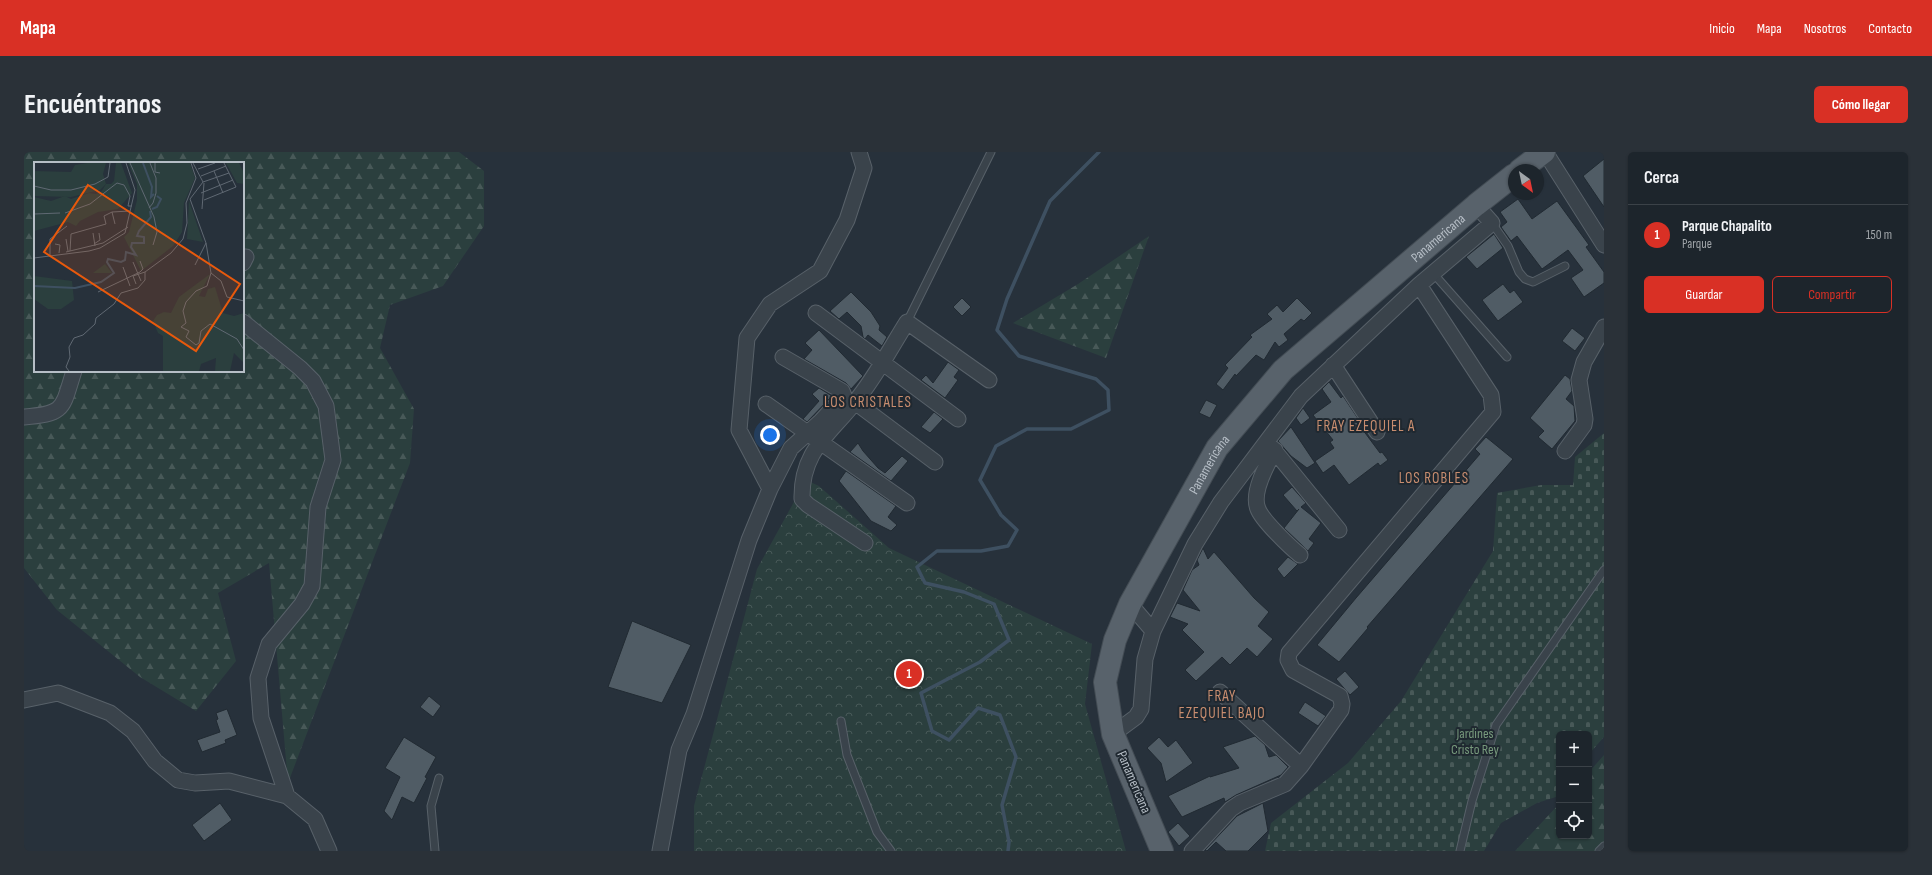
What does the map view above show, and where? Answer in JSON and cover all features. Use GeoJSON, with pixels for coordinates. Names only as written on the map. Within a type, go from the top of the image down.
{"type":"FeatureCollection","features":[{"type":"Feature","properties":{"kind":"main road"},"geometry":{"type":"LineString","coordinates":[[1528,164],[1544,152]]}},
{"type":"Feature","properties":{"kind":"main road","name":"Panamericana"},"geometry":{"type":"LineString","coordinates":[[1162,851],[1113,734],[1105,682],[1115,640],[1130,604],[1218,448],[1283,370],[1476,205],[1508,180]]}},
{"type":"Feature","properties":{"kind":"street"},"geometry":{"type":"LineString","coordinates":[[770,489],[739,430],[747,338],[770,304],[820,271],[847,220],[852,205],[864,168],[859,152]]}},
{"type":"Feature","properties":{"kind":"street"},"geometry":{"type":"LineString","coordinates":[[1544,152],[1604,245]]}},
{"type":"Feature","properties":{"kind":"street"},"geometry":{"type":"LineString","coordinates":[[1300,555],[1285,542],[1258,510],[1258,491],[1271,446],[1301,396],[1419,285],[1492,223],[1476,205]]}},
{"type":"Feature","properties":{"kind":"street"},"geometry":{"type":"LineString","coordinates":[[1192,851],[1231,809],[1240,803],[1285,784],[1302,766],[1341,710],[1342,704],[1340,696],[1306,679],[1293,670],[1288,660],[1289,653],[1493,412],[1491,395],[1419,285]]}},
{"type":"Feature","properties":{"kind":"street"},"geometry":{"type":"LineString","coordinates":[[816,313],[958,419]]}},
{"type":"Feature","properties":{"kind":"street"},"geometry":{"type":"LineString","coordinates":[[660,851],[679,750],[694,714],[749,540],[770,489],[791,448],[813,437],[856,402],[883,362],[907,322],[988,380]]}},
{"type":"Feature","properties":{"kind":"street"},"geometry":{"type":"LineString","coordinates":[[244,323],[300,368],[313,381],[326,406],[334,460],[318,507],[312,586],[302,604],[269,644],[258,678],[261,718],[287,796]]}},
{"type":"Feature","properties":{"kind":"street"},"geometry":{"type":"LineString","coordinates":[[1565,450],[1584,425],[1585,419],[1579,380],[1584,362],[1604,327]]}},
{"type":"Feature","properties":{"kind":"street"},"geometry":{"type":"LineString","coordinates":[[783,357],[844,393],[844,396],[821,421],[813,437],[802,488],[802,498],[808,505],[865,543]]}},
{"type":"Feature","properties":{"kind":"street"},"geometry":{"type":"LineString","coordinates":[[1333,365],[1378,432]]}},
{"type":"Feature","properties":{"kind":"street"},"geometry":{"type":"LineString","coordinates":[[24,417],[48,415],[56,411],[63,404],[74,372]]}},
{"type":"Feature","properties":{"kind":"street"},"geometry":{"type":"LineString","coordinates":[[856,402],[935,462]]}},
{"type":"Feature","properties":{"kind":"street"},"geometry":{"type":"LineString","coordinates":[[766,404],[907,503]]}},
{"type":"Feature","properties":{"kind":"street"},"geometry":{"type":"LineString","coordinates":[[1271,446],[1338,530]]}},
{"type":"Feature","properties":{"kind":"street"},"geometry":{"type":"LineString","coordinates":[[1113,734],[1136,717],[1141,709],[1145,659],[1153,631],[1195,544],[1221,502],[1253,458],[1271,446]]}},
{"type":"Feature","properties":{"kind":"street"},"geometry":{"type":"LineString","coordinates":[[1130,604],[1153,631]]}},
{"type":"Feature","properties":{"kind":"street"},"geometry":{"type":"LineString","coordinates":[[1220,692],[1302,766]]}},
{"type":"Feature","properties":{"kind":"street"},"geometry":{"type":"LineString","coordinates":[[24,700],[58,693],[110,713],[134,731],[155,761],[178,780],[195,783],[229,781],[287,796],[315,818],[329,851]]}},
{"type":"Feature","properties":{"kind":"lane"},"geometry":{"type":"LineString","coordinates":[[907,322],[991,152]]}},
{"type":"Feature","properties":{"kind":"lane"},"geometry":{"type":"LineString","coordinates":[[1492,223],[1508,246],[1519,272],[1524,279],[1533,282],[1564,266]]}},
{"type":"Feature","properties":{"kind":"lane"},"geometry":{"type":"LineString","coordinates":[[1433,273],[1507,357]]}},
{"type":"Feature","properties":{"kind":"lane"},"geometry":{"type":"LineString","coordinates":[[1460,851],[1472,801],[1496,724],[1604,570]]}},
{"type":"Feature","properties":{"kind":"lane"},"geometry":{"type":"LineString","coordinates":[[842,721],[848,755],[877,832],[891,851]]}},
{"type":"Feature","properties":{"kind":"lane"},"geometry":{"type":"LineString","coordinates":[[435,851],[431,806],[440,778]]}},
{"type":"Feature","properties":{"kind":"lane"},"geometry":{"type":"LineString","coordinates":[[1599,851],[1604,846]]}},
{"type":"Feature","properties":{"kind":"green space"},"geometry":{"type":"Polygon","coordinates":[[[24,152],[459,152],[484,171],[484,226],[443,286],[390,305],[380,348],[414,409],[410,463],[288,783],[269,563],[218,593],[236,661],[196,711],[140,677],[57,610],[24,568],[24,152]]]}},
{"type":"Feature","properties":{"kind":"green space"},"geometry":{"type":"Polygon","coordinates":[[[1149,236],[1106,358],[1013,323],[1078,284],[1149,236]]]}},
{"type":"Feature","properties":{"kind":"green space","name":"Jardines Cristo Rey"},"geometry":{"type":"Polygon","coordinates":[[[1604,433],[1604,737],[1592,751],[1592,731],[1556,731],[1556,797],[1537,803],[1501,823],[1484,851],[1265,851],[1271,823],[1348,763],[1401,701],[1493,551],[1497,493],[1541,485],[1573,485],[1575,457],[1604,433]]]}},
{"type":"Feature","properties":{"kind":"green space"},"geometry":{"type":"Polygon","coordinates":[[[806,480],[819,486],[889,548],[1092,644],[1085,704],[1126,851],[694,851],[694,806],[757,569],[806,480]]]}},
{"type":"Feature","properties":{"kind":"green space"},"geometry":{"type":"Polygon","coordinates":[[[1604,755],[1604,851],[1515,851],[1556,807],[1556,839],[1592,839],[1592,769],[1604,755]]]}},
{"type":"Feature","properties":{"kind":"building"},"geometry":{"type":"Polygon","coordinates":[[[1604,159],[1604,207],[1583,176],[1604,159]]]}},
{"type":"Feature","properties":{"kind":"building"},"geometry":{"type":"Polygon","coordinates":[[[1519,200],[1532,219],[1557,201],[1589,245],[1586,247],[1604,272],[1604,283],[1584,297],[1571,278],[1583,270],[1568,250],[1542,269],[1517,236],[1511,241],[1501,227],[1507,222],[1500,212],[1519,200]]]}},
{"type":"Feature","properties":{"kind":"building"},"geometry":{"type":"Polygon","coordinates":[[[1494,234],[1503,248],[1477,269],[1466,257],[1494,234]]]}},
{"type":"Feature","properties":{"kind":"building"},"geometry":{"type":"Polygon","coordinates":[[[1503,284],[1510,293],[1514,290],[1523,302],[1498,321],[1482,300],[1503,284]]]}},
{"type":"Feature","properties":{"kind":"building"},"geometry":{"type":"Polygon","coordinates":[[[851,292],[871,312],[880,326],[879,330],[887,337],[882,346],[868,335],[865,339],[863,337],[861,326],[847,312],[839,319],[830,311],[851,292]]]}},
{"type":"Feature","properties":{"kind":"building"},"geometry":{"type":"Polygon","coordinates":[[[962,298],[971,307],[962,316],[953,307],[962,298]]]}},
{"type":"Feature","properties":{"kind":"building"},"geometry":{"type":"Polygon","coordinates":[[[1297,298],[1312,313],[1304,321],[1301,319],[1284,334],[1288,340],[1279,347],[1275,342],[1264,360],[1256,355],[1236,376],[1235,374],[1223,390],[1216,384],[1228,368],[1225,365],[1252,337],[1250,335],[1272,319],[1267,314],[1277,305],[1283,312],[1297,298]]]}},
{"type":"Feature","properties":{"kind":"building"},"geometry":{"type":"Polygon","coordinates":[[[1572,328],[1585,338],[1575,351],[1562,341],[1572,328]]]}},
{"type":"Feature","properties":{"kind":"building"},"geometry":{"type":"Polygon","coordinates":[[[819,330],[863,376],[851,389],[846,383],[804,359],[812,350],[805,343],[819,330]]]}},
{"type":"Feature","properties":{"kind":"building"},"geometry":{"type":"Polygon","coordinates":[[[948,362],[959,370],[954,377],[958,380],[945,398],[921,380],[926,375],[933,383],[948,362]]]}},
{"type":"Feature","properties":{"kind":"building"},"geometry":{"type":"Polygon","coordinates":[[[1565,375],[1570,379],[1572,391],[1566,399],[1574,406],[1575,421],[1552,449],[1538,437],[1544,431],[1530,418],[1565,375]]]}},
{"type":"Feature","properties":{"kind":"building"},"geometry":{"type":"Polygon","coordinates":[[[1329,382],[1341,398],[1343,396],[1359,420],[1357,422],[1380,453],[1382,452],[1388,460],[1380,466],[1378,463],[1349,485],[1334,465],[1323,473],[1315,461],[1334,448],[1330,442],[1333,440],[1313,415],[1331,402],[1322,389],[1329,382]]]}},
{"type":"Feature","properties":{"kind":"building"},"geometry":{"type":"Polygon","coordinates":[[[819,388],[832,396],[807,422],[803,419],[819,401],[812,394],[819,388]]]}},
{"type":"Feature","properties":{"kind":"building"},"geometry":{"type":"Polygon","coordinates":[[[1206,400],[1217,405],[1210,418],[1199,413],[1206,400]]]}},
{"type":"Feature","properties":{"kind":"building"},"geometry":{"type":"Polygon","coordinates":[[[1303,408],[1310,418],[1301,425],[1296,418],[1303,408]]]}},
{"type":"Feature","properties":{"kind":"building"},"geometry":{"type":"Polygon","coordinates":[[[934,412],[943,419],[930,433],[921,427],[934,412]]]}},
{"type":"Feature","properties":{"kind":"building"},"geometry":{"type":"Polygon","coordinates":[[[1291,427],[1315,463],[1307,468],[1291,456],[1278,441],[1291,427]]]}},
{"type":"Feature","properties":{"kind":"building"},"geometry":{"type":"Polygon","coordinates":[[[1486,437],[1513,459],[1367,627],[1368,628],[1339,662],[1317,645],[1480,454],[1475,449],[1486,437]]]}},
{"type":"Feature","properties":{"kind":"building"},"geometry":{"type":"Polygon","coordinates":[[[858,443],[878,468],[885,473],[902,456],[908,461],[891,481],[850,452],[858,443]]]}},
{"type":"Feature","properties":{"kind":"building"},"geometry":{"type":"Polygon","coordinates":[[[846,471],[896,506],[888,517],[897,525],[891,531],[871,521],[839,481],[846,471]]]}},
{"type":"Feature","properties":{"kind":"building"},"geometry":{"type":"Polygon","coordinates":[[[1292,487],[1306,503],[1301,507],[1321,523],[1309,539],[1314,543],[1308,551],[1284,528],[1299,509],[1297,511],[1283,495],[1292,487]]]}},
{"type":"Feature","properties":{"kind":"building"},"geometry":{"type":"Polygon","coordinates":[[[1203,548],[1208,559],[1214,552],[1254,598],[1269,612],[1258,626],[1273,639],[1257,657],[1247,648],[1230,665],[1222,657],[1196,681],[1185,670],[1204,652],[1182,630],[1188,624],[1170,617],[1177,603],[1200,611],[1183,590],[1192,570],[1199,565],[1197,560],[1203,548]]]}},
{"type":"Feature","properties":{"kind":"building"},"geometry":{"type":"Polygon","coordinates":[[[1288,557],[1298,564],[1284,578],[1277,569],[1288,557]]]}},
{"type":"Feature","properties":{"kind":"building"},"geometry":{"type":"Polygon","coordinates":[[[632,621],[691,645],[662,703],[608,687],[632,621]]]}},
{"type":"Feature","properties":{"kind":"building"},"geometry":{"type":"Polygon","coordinates":[[[1345,671],[1359,687],[1350,695],[1336,679],[1345,671]]]}},
{"type":"Feature","properties":{"kind":"building"},"geometry":{"type":"Polygon","coordinates":[[[429,696],[441,706],[433,717],[420,707],[429,696]]]}},
{"type":"Feature","properties":{"kind":"building"},"geometry":{"type":"Polygon","coordinates":[[[1305,702],[1326,716],[1318,726],[1298,713],[1305,702]]]}},
{"type":"Feature","properties":{"kind":"building"},"geometry":{"type":"Polygon","coordinates":[[[227,709],[237,735],[225,740],[226,743],[202,752],[197,740],[220,732],[216,720],[218,719],[216,713],[227,709]]]}},
{"type":"Feature","properties":{"kind":"building"},"geometry":{"type":"Polygon","coordinates":[[[1255,736],[1265,745],[1269,757],[1276,755],[1288,767],[1281,775],[1236,795],[1225,802],[1224,798],[1182,817],[1168,796],[1210,776],[1239,768],[1223,747],[1255,736]]]}},
{"type":"Feature","properties":{"kind":"building"},"geometry":{"type":"Polygon","coordinates":[[[404,737],[436,757],[425,777],[427,778],[414,803],[402,797],[392,820],[384,811],[400,777],[385,768],[404,737]]]}},
{"type":"Feature","properties":{"kind":"building"},"geometry":{"type":"Polygon","coordinates":[[[1159,737],[1168,747],[1176,740],[1193,763],[1166,782],[1161,763],[1147,748],[1159,737]]]}},
{"type":"Feature","properties":{"kind":"building"},"geometry":{"type":"Polygon","coordinates":[[[220,803],[232,820],[204,841],[192,825],[220,803]]]}},
{"type":"Feature","properties":{"kind":"building"},"geometry":{"type":"Polygon","coordinates":[[[1263,803],[1268,831],[1248,851],[1226,851],[1216,842],[1207,851],[1205,850],[1237,816],[1263,803]]]}},
{"type":"Feature","properties":{"kind":"building"},"geometry":{"type":"Polygon","coordinates":[[[1178,823],[1190,836],[1179,846],[1168,832],[1178,823]]]}},
{"type":"Feature","properties":{"kind":"waterway"},"geometry":{"type":"LineString","coordinates":[[1008,851],[1009,842],[1002,805],[1016,757],[1000,715],[978,708],[949,740],[932,731],[921,693],[980,662],[1009,640],[994,604],[964,592],[925,583],[917,567],[937,551],[981,551],[1008,546],[1017,530],[1001,515],[980,480],[996,446],[1027,429],[1071,429],[1109,410],[1108,390],[1096,379],[1019,356],[997,330],[1007,299],[1050,201],[1099,152]]}},
{"type":"Feature","properties":{"kind":"place","name":"Parque Chapalito"},"geometry":{"type":"Point","coordinates":[909,674]}},
{"type":"Feature","properties":{"kind":"district","name":"LOS CRISTALES"},"geometry":{"type":"Point","coordinates":[868,402]}},
{"type":"Feature","properties":{"kind":"district","name":"FRAY EZEQUIEL A"},"geometry":{"type":"Point","coordinates":[1366,426]}},
{"type":"Feature","properties":{"kind":"district","name":"LOS ROBLES"},"geometry":{"type":"Point","coordinates":[1434,478]}},
{"type":"Feature","properties":{"kind":"district","name":"FRAY EZEQUIEL BAJO"},"geometry":{"type":"Point","coordinates":[1222,704]}}]}
